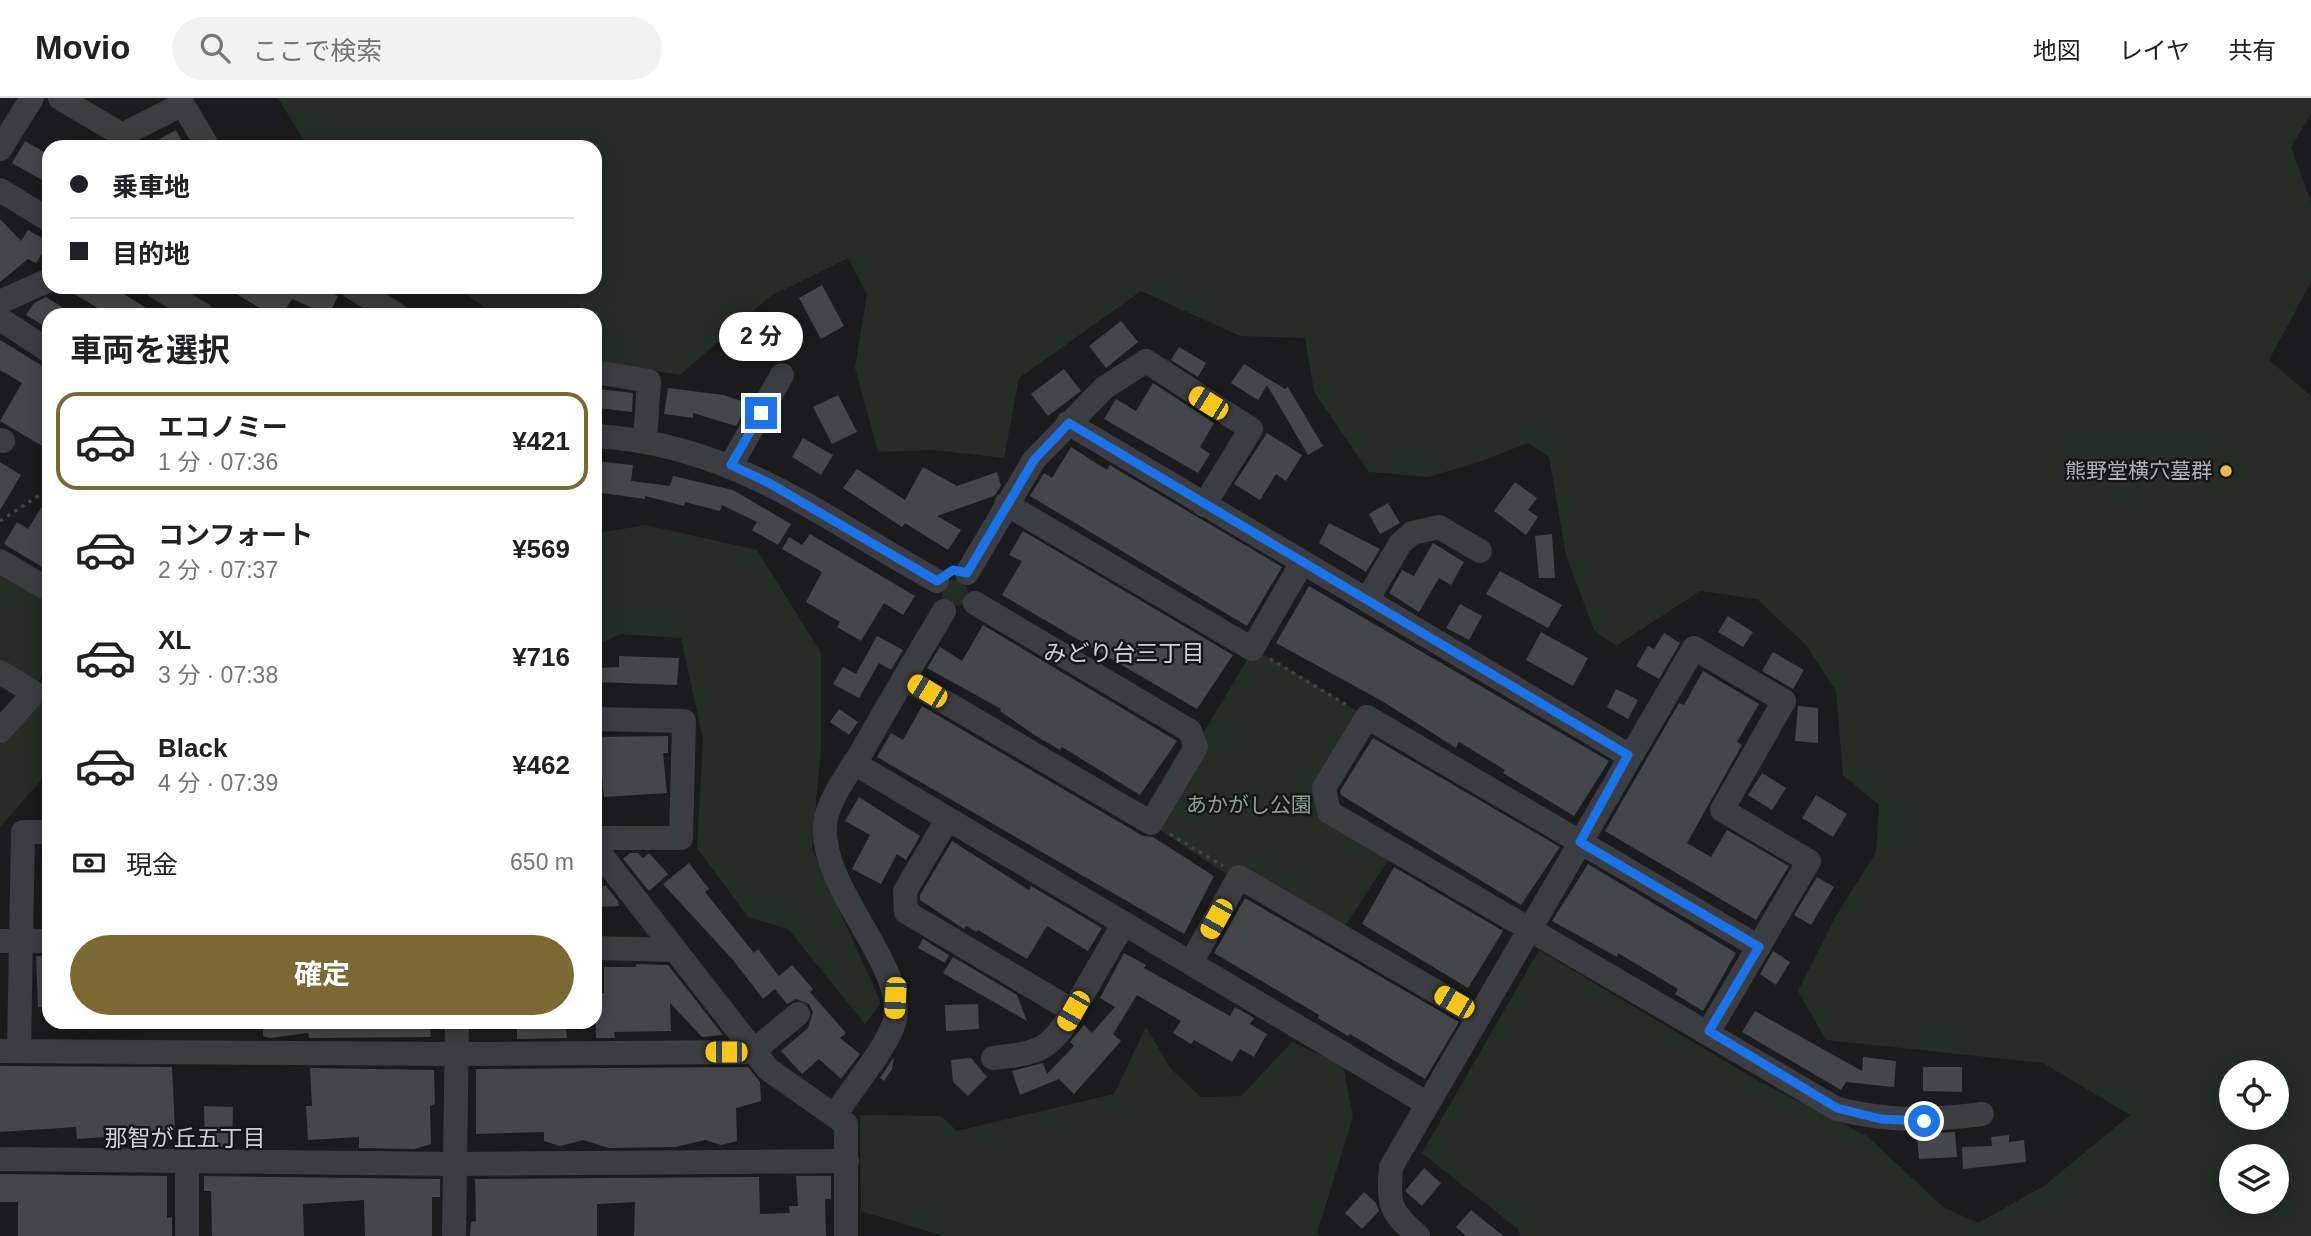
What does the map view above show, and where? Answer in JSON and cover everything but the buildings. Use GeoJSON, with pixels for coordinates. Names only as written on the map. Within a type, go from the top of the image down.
{"type":"FeatureCollection","features":[{"type":"Feature","properties":{"kind":"street"},"geometry":{"type":"LineString","coordinates":[[0,149],[32,98]]}},
{"type":"Feature","properties":{"kind":"street"},"geometry":{"type":"LineString","coordinates":[[60,98],[122,135],[180,102],[204,140]]}},
{"type":"Feature","properties":{"kind":"street"},"geometry":{"type":"LineString","coordinates":[[0,190],[42,216]]}},
{"type":"Feature","properties":{"kind":"street"},"geometry":{"type":"LineString","coordinates":[[0,302],[42,283]]}},
{"type":"Feature","properties":{"kind":"street"},"geometry":{"type":"LineString","coordinates":[[168,294],[192,308]]}},
{"type":"Feature","properties":{"kind":"street"},"geometry":{"type":"LineString","coordinates":[[363,294],[386,308]]}},
{"type":"Feature","properties":{"kind":"street"},"geometry":{"type":"LineString","coordinates":[[0,318],[42,346]]}},
{"type":"Feature","properties":{"kind":"street"},"geometry":{"type":"LineString","coordinates":[[967,573],[1034,460],[1104,388],[1146,361],[1251,429],[1204,505]]}},
{"type":"Feature","properties":{"kind":"street"},"geometry":{"type":"LineString","coordinates":[[602,373],[649,381],[645,440]]}},
{"type":"Feature","properties":{"kind":"street"},"geometry":{"type":"LineString","coordinates":[[731,465],[782,375]]}},
{"type":"Feature","properties":{"kind":"street"},"geometry":{"type":"LineString","coordinates":[[1069,423],[1301,564],[1367,600],[1628,755]]}},
{"type":"Feature","properties":{"kind":"street"},"geometry":{"type":"LineString","coordinates":[[602,437],[645,440],[731,465],[769,483],[937,581]]}},
{"type":"Feature","properties":{"kind":"street"},"geometry":{"type":"LineString","coordinates":[[1006,504],[1252,649],[1301,564]]}},
{"type":"Feature","properties":{"kind":"street"},"geometry":{"type":"LineString","coordinates":[[1367,600],[1400,544],[1412,533],[1439,527],[1480,551]]}},
{"type":"Feature","properties":{"kind":"street"},"geometry":{"type":"LineString","coordinates":[[0,561],[42,586]]}},
{"type":"Feature","properties":{"kind":"street"},"geometry":{"type":"LineString","coordinates":[[953,570],[967,573],[978,589],[975,603],[959,613],[944,611],[935,598],[937,581],[953,570]]}},
{"type":"Feature","properties":{"kind":"street"},"geometry":{"type":"LineString","coordinates":[[904,678],[1151,823],[1196,747],[1190,731],[975,603]]}},
{"type":"Feature","properties":{"kind":"street"},"geometry":{"type":"LineString","coordinates":[[835,1115],[893,1025],[895,998],[884,970],[831,866],[826,839],[826,817],[854,763],[944,611]]}},
{"type":"Feature","properties":{"kind":"street"},"geometry":{"type":"LineString","coordinates":[[1418,1236],[1402,1222],[1388,1200],[1391,1167],[1628,755],[1694,648],[1783,701],[1722,810],[1809,861],[1709,1031]]}},
{"type":"Feature","properties":{"kind":"street"},"geometry":{"type":"LineString","coordinates":[[0,672],[34,693],[0,731]]}},
{"type":"Feature","properties":{"kind":"street"},"geometry":{"type":"LineString","coordinates":[[1759,947],[1367,718],[1324,788],[1329,812],[1837,1108],[1881,1119],[1903,1120],[1982,1114]]}},
{"type":"Feature","properties":{"kind":"street"},"geometry":{"type":"LineString","coordinates":[[602,719],[684,721],[681,838],[602,838]]}},
{"type":"Feature","properties":{"kind":"street"},"geometry":{"type":"LineString","coordinates":[[854,763],[947,820],[1192,961],[1426,1103]]}},
{"type":"Feature","properties":{"kind":"street"},"geometry":{"type":"LineString","coordinates":[[947,820],[905,891],[906,912],[1073,1011]]}},
{"type":"Feature","properties":{"kind":"street"},"geometry":{"type":"LineString","coordinates":[[42,832],[23,832],[10,941],[9,1051],[457,1054],[752,1052],[798,1014]]}},
{"type":"Feature","properties":{"kind":"street"},"geometry":{"type":"LineString","coordinates":[[602,856],[752,1052],[768,1069],[846,1124],[846,1236]]}},
{"type":"Feature","properties":{"kind":"street"},"geometry":{"type":"LineString","coordinates":[[1192,961],[1240,877],[1478,1016]]}},
{"type":"Feature","properties":{"kind":"street"},"geometry":{"type":"LineString","coordinates":[[993,1058],[1041,1050],[1058,1037],[1124,923]]}},
{"type":"Feature","properties":{"kind":"street"},"geometry":{"type":"LineString","coordinates":[[10,941],[42,941]]}},
{"type":"Feature","properties":{"kind":"street"},"geometry":{"type":"LineString","coordinates":[[602,948],[674,950]]}},
{"type":"Feature","properties":{"kind":"street"},"geometry":{"type":"LineString","coordinates":[[454,1236],[457,1029]]}},
{"type":"Feature","properties":{"kind":"street"},"geometry":{"type":"LineString","coordinates":[[0,1158],[456,1164],[847,1161]]}},
{"type":"Feature","properties":{"kind":"street"},"geometry":{"type":"LineString","coordinates":[[187,1161],[187,1236]]}},
{"type":"Feature","properties":{"kind":"path"},"geometry":{"type":"LineString","coordinates":[[0,521],[42,494]]}},
{"type":"Feature","properties":{"kind":"path"},"geometry":{"type":"LineString","coordinates":[[1252,649],[1367,718]]}},
{"type":"Feature","properties":{"kind":"path"},"geometry":{"type":"LineString","coordinates":[[1151,823],[1240,877]]}},
{"type":"Feature","properties":{"kind":"green space"},"geometry":{"type":"Polygon","coordinates":[[[278,98],[2311,98],[2311,114],[2291,147],[2311,202],[2311,282],[2269,360],[2311,396],[2311,1236],[1520,1236],[1518,1229],[1422,1153],[1539,950],[1755,1079],[1867,1136],[1943,1207],[1978,1223],[2044,1186],[2130,1115],[2043,1063],[1826,1040],[1798,991],[1836,916],[1876,852],[1879,805],[1843,775],[1836,691],[1806,645],[1757,599],[1700,591],[1616,646],[1594,630],[1566,555],[1549,457],[1528,443],[1476,463],[1428,477],[1369,472],[1314,392],[1305,338],[1240,336],[1141,291],[1019,378],[1004,458],[934,450],[878,452],[855,368],[867,294],[848,258],[769,297],[680,375],[602,361],[602,308],[486,308],[466,294],[602,294],[602,140],[304,140],[278,98]]]}},
{"type":"Feature","properties":{"kind":"green space"},"geometry":{"type":"Polygon","coordinates":[[[646,525],[757,550],[821,653],[821,748],[812,849],[881,1003],[865,1024],[788,929],[748,917],[697,848],[703,739],[681,638],[620,634],[602,643],[604,532],[646,525]]]}},
{"type":"Feature","properties":{"kind":"green space"},"geometry":{"type":"Polygon","coordinates":[[[0,571],[42,598],[42,676],[37,684],[0,662],[0,571]]]}},
{"type":"Feature","properties":{"kind":"green space"},"geometry":{"type":"Polygon","coordinates":[[[955,580],[964,584],[968,593],[964,602],[955,606],[946,602],[942,593],[946,584],[955,580]]]}},
{"type":"Feature","properties":{"kind":"green space","name":"あかがし公園"},"geometry":{"type":"Polygon","coordinates":[[[1260,652],[1367,717],[1314,791],[1390,857],[1345,926],[1230,877],[1157,828],[1202,735],[1250,655],[1260,652]]]}},
{"type":"Feature","properties":{"kind":"green space"},"geometry":{"type":"Polygon","coordinates":[[[42,697],[42,779],[0,827],[0,745],[42,697]]]}},
{"type":"Feature","properties":{"kind":"green space"},"geometry":{"type":"Polygon","coordinates":[[[1146,1027],[1171,1069],[1201,1097],[1241,1096],[1292,1042],[1343,1065],[1353,1117],[1317,1233],[1320,1236],[944,1236],[861,1211],[860,1115],[941,1116],[957,1131],[1114,1094],[1146,1027]]]}},
{"type":"Feature","properties":{"kind":"place","name":"熊野堂横穴墓群"},"geometry":{"type":"Point","coordinates":[2226,471]}},
{"type":"Feature","properties":{"kind":"district","name":"みどり台三丁目"},"geometry":{"type":"Point","coordinates":[1124,653]}},
{"type":"Feature","properties":{"kind":"district","name":"那智が丘五丁目"},"geometry":{"type":"Point","coordinates":[185,1138]}},
{"type":"Feature","properties":{"kind":"route"},"geometry":{"type":"LineString","coordinates":[[761,413],[731,465],[769,483],[937,581],[941,575],[953,570],[967,573],[1034,460],[1069,423],[1301,564],[1367,600],[1628,755],[1580,842],[1759,947],[1709,1031],[1794,1085],[1837,1108],[1881,1119],[1924,1121]]}}]}
